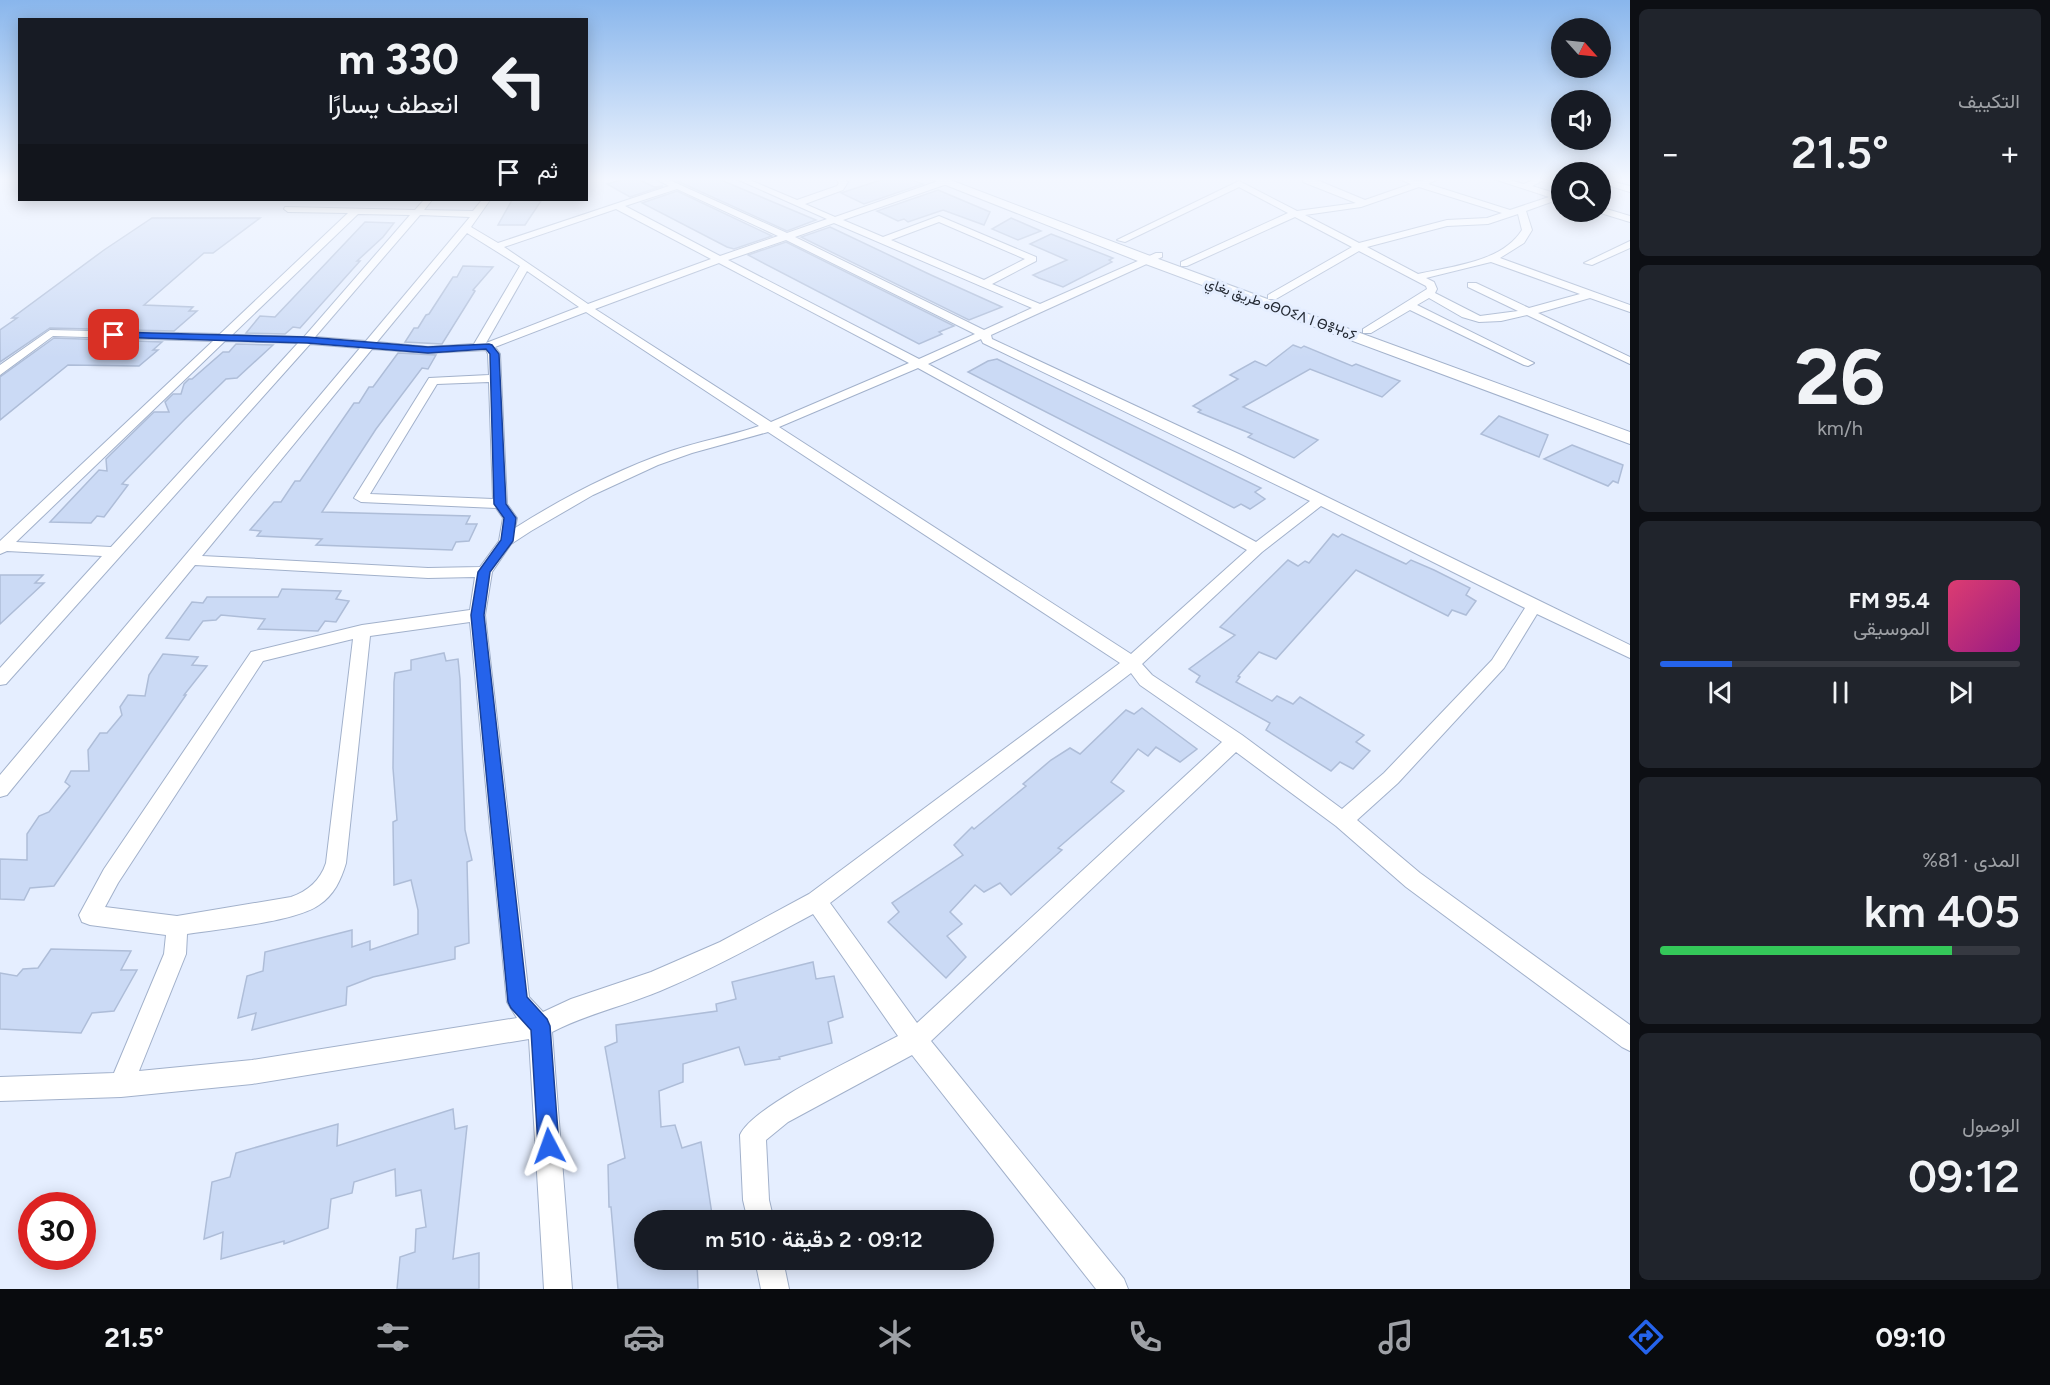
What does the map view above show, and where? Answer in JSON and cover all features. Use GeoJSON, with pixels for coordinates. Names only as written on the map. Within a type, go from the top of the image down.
{"type":"FeatureCollection","features":[{"type":"Feature","properties":{"kind":"main road","name":"طريق بغاي ⴰⴱⵔⵉⴷ ⵏ ⴱⴻⵖⴰⵢ"},"geometry":{"type":"LineString","coordinates":[[1101,238],[1630,438]]}},
{"type":"Feature","properties":{"kind":"main road","name":"طريق بغاي ⴰⴱⵔⵉⴷ ⵏ ⴱⴻⵖⴰⵢ"},"geometry":{"type":"LineString","coordinates":[[1117,238],[1154,258],[1184,264],[1630,426]]}},
{"type":"Feature","properties":{"kind":"street"},"geometry":{"type":"LineString","coordinates":[[1,547],[327,238]]}},
{"type":"Feature","properties":{"kind":"street"},"geometry":{"type":"LineString","coordinates":[[0,679],[307,340],[395,238]]}},
{"type":"Feature","properties":{"kind":"street"},"geometry":{"type":"LineString","coordinates":[[0,789],[457,238]]}},
{"type":"Feature","properties":{"kind":"street"},"geometry":{"type":"LineString","coordinates":[[483,238],[1132,663],[1146,680],[1236,740],[1343,820],[1421,886],[1630,1039]]}},
{"type":"Feature","properties":{"kind":"street"},"geometry":{"type":"LineString","coordinates":[[497,246],[521,238]]}},
{"type":"Feature","properties":{"kind":"street"},"geometry":{"type":"LineString","coordinates":[[677,238],[918,363],[1257,549]]}},
{"type":"Feature","properties":{"kind":"street"},"geometry":{"type":"LineString","coordinates":[[0,371],[50,333],[307,340],[428,350],[483,347],[718,260],[784,238]]}},
{"type":"Feature","properties":{"kind":"street"},"geometry":{"type":"LineString","coordinates":[[790,238],[985,335],[987,340],[1630,652]]}},
{"type":"Feature","properties":{"kind":"street"},"geometry":{"type":"LineString","coordinates":[[879,238],[1042,309]]}},
{"type":"Feature","properties":{"kind":"street"},"geometry":{"type":"LineString","coordinates":[[883,240],[888,238]]}},
{"type":"Feature","properties":{"kind":"street"},"geometry":{"type":"LineString","coordinates":[[984,238],[1033,259],[986,283]]}},
{"type":"Feature","properties":{"kind":"street"},"geometry":{"type":"LineString","coordinates":[[1122,240],[1126,238]]}},
{"type":"Feature","properties":{"kind":"street"},"geometry":{"type":"LineString","coordinates":[[1184,264],[1241,238]]}},
{"type":"Feature","properties":{"kind":"street"},"geometry":{"type":"LineString","coordinates":[[1343,238],[1418,277],[1430,284],[1432,289],[1429,294],[1367,331]]}},
{"type":"Feature","properties":{"kind":"street"},"geometry":{"type":"LineString","coordinates":[[1272,297],[1359,246],[1389,238]]}},
{"type":"Feature","properties":{"kind":"street"},"geometry":{"type":"LineString","coordinates":[[1418,277],[1490,258],[1512,248],[1521,238]]}},
{"type":"Feature","properties":{"kind":"street"},"geometry":{"type":"LineString","coordinates":[[1589,263],[1630,244]]}},
{"type":"Feature","properties":{"kind":"street"},"geometry":{"type":"LineString","coordinates":[[558,1289],[540,1026],[518,1002],[477,615],[484,572],[507,541],[549,512],[622,476],[677,454],[770,427],[985,335],[1154,258]]}},
{"type":"Feature","properties":{"kind":"street"},"geometry":{"type":"LineString","coordinates":[[1490,258],[1630,309]]}},
{"type":"Feature","properties":{"kind":"street"},"geometry":{"type":"LineString","coordinates":[[483,347],[526,265]]}},
{"type":"Feature","properties":{"kind":"street"},"geometry":{"type":"LineString","coordinates":[[1472,285],[1630,361]]}},
{"type":"Feature","properties":{"kind":"street"},"geometry":{"type":"LineString","coordinates":[[1429,294],[1481,319],[1528,312],[1589,295]]}},
{"type":"Feature","properties":{"kind":"street"},"geometry":{"type":"LineString","coordinates":[[1410,306],[1528,363]]}},
{"type":"Feature","properties":{"kind":"street"},"geometry":{"type":"LineString","coordinates":[[483,347],[494,354],[500,504],[510,518],[507,541]]}},
{"type":"Feature","properties":{"kind":"street"},"geometry":{"type":"LineString","coordinates":[[494,378],[433,381],[361,498],[500,504]]}},
{"type":"Feature","properties":{"kind":"street"},"geometry":{"type":"LineString","coordinates":[[0,1089],[122,1084],[252,1072],[540,1026],[571,1010],[654,982],[728,949],[816,901],[1132,663],[1257,549],[1320,500]]}},
{"type":"Feature","properties":{"kind":"street"},"geometry":{"type":"LineString","coordinates":[[1,547],[113,552]]}},
{"type":"Feature","properties":{"kind":"street"},"geometry":{"type":"LineString","coordinates":[[188,560],[428,573],[484,572]]}},
{"type":"Feature","properties":{"kind":"street"},"geometry":{"type":"LineString","coordinates":[[1343,820],[1391,778],[1498,664],[1534,606]]}},
{"type":"Feature","properties":{"kind":"street"},"geometry":{"type":"LineString","coordinates":[[362,631],[336,863],[331,878],[321,891],[310,900],[291,907],[177,926],[90,915],[111,876],[257,656],[362,631],[477,615]]}},
{"type":"Feature","properties":{"kind":"street"},"geometry":{"type":"LineString","coordinates":[[758,1210],[753,1135],[779,1113],[915,1040],[1236,740]]}},
{"type":"Feature","properties":{"kind":"street"},"geometry":{"type":"LineString","coordinates":[[816,901],[915,1040],[1114,1289]]}},
{"type":"Feature","properties":{"kind":"street"},"geometry":{"type":"LineString","coordinates":[[122,1084],[175,954],[177,926]]}},
{"type":"Feature","properties":{"kind":"street"},"geometry":{"type":"LineString","coordinates":[[771,1270],[776,1289]]}},
{"type":"Feature","properties":{"kind":"building"},"geometry":{"type":"Polygon","coordinates":[[[122,238],[233,238],[213,253],[204,253],[144,305],[193,307],[189,311],[197,311],[174,331],[50,328],[0,362],[0,330],[17,318],[12,318],[122,238]]]}},
{"type":"Feature","properties":{"kind":"building"},"geometry":{"type":"Polygon","coordinates":[[[350,238],[382,238],[357,261],[360,261],[300,328],[293,327],[285,334],[246,333],[260,316],[275,317],[350,238]]]}},
{"type":"Feature","properties":{"kind":"building"},"geometry":{"type":"Polygon","coordinates":[[[710,238],[766,238],[734,249],[710,238]]]}},
{"type":"Feature","properties":{"kind":"building"},"geometry":{"type":"Polygon","coordinates":[[[803,238],[853,238],[1002,307],[969,320],[803,238]]]}},
{"type":"Feature","properties":{"kind":"building"},"geometry":{"type":"Polygon","coordinates":[[[1042,238],[1062,238],[1113,258],[1109,260],[1112,262],[1063,287],[1033,275],[1067,260],[1030,244],[1042,238]]]}},
{"type":"Feature","properties":{"kind":"building"},"geometry":{"type":"Polygon","coordinates":[[[786,242],[954,326],[919,344],[748,255],[786,242]]]}},
{"type":"Feature","properties":{"kind":"building"},"geometry":{"type":"Polygon","coordinates":[[[463,266],[493,267],[473,290],[475,291],[442,344],[405,342],[414,328],[418,328],[429,314],[453,277],[457,277],[463,266]]]}},
{"type":"Feature","properties":{"kind":"building"},"geometry":{"type":"Polygon","coordinates":[[[54,338],[162,342],[153,350],[158,350],[139,366],[68,365],[0,420],[0,377],[54,338]]]}},
{"type":"Feature","properties":{"kind":"building"},"geometry":{"type":"Polygon","coordinates":[[[236,344],[273,345],[237,378],[226,379],[185,419],[122,484],[128,485],[104,517],[97,516],[91,523],[50,522],[99,470],[107,471],[106,459],[154,412],[169,412],[165,402],[173,394],[181,394],[184,384],[189,379],[192,379],[223,352],[229,352],[236,344]]]}},
{"type":"Feature","properties":{"kind":"building"},"geometry":{"type":"Polygon","coordinates":[[[1293,345],[1301,348],[1304,346],[1352,366],[1356,364],[1400,381],[1382,397],[1310,369],[1243,407],[1318,440],[1294,458],[1248,437],[1252,434],[1198,412],[1201,410],[1193,406],[1238,379],[1230,375],[1255,361],[1266,366],[1293,345]]]}},
{"type":"Feature","properties":{"kind":"building"},"geometry":{"type":"Polygon","coordinates":[[[398,353],[436,355],[428,369],[422,368],[376,429],[322,512],[470,516],[466,524],[477,524],[469,541],[456,542],[452,550],[316,545],[322,539],[257,536],[261,531],[250,530],[274,502],[281,502],[295,481],[300,481],[354,403],[359,403],[369,387],[373,387],[398,353]]]}},
{"type":"Feature","properties":{"kind":"building"},"geometry":{"type":"Polygon","coordinates":[[[997,359],[1261,488],[1255,492],[1265,499],[1250,509],[1241,504],[1234,508],[968,372],[988,361],[997,359]]]}},
{"type":"Feature","properties":{"kind":"building"},"geometry":{"type":"Polygon","coordinates":[[[1499,416],[1548,435],[1539,457],[1481,434],[1499,416]]]}},
{"type":"Feature","properties":{"kind":"building"},"geometry":{"type":"Polygon","coordinates":[[[1572,445],[1623,465],[1618,483],[1613,481],[1608,486],[1544,459],[1572,445]]]}},
{"type":"Feature","properties":{"kind":"building"},"geometry":{"type":"Polygon","coordinates":[[[1333,534],[1338,537],[1342,534],[1406,564],[1411,560],[1434,570],[1470,588],[1466,595],[1476,601],[1466,615],[1452,610],[1448,616],[1356,570],[1276,659],[1259,652],[1238,676],[1240,677],[1236,682],[1272,701],[1277,696],[1293,704],[1300,697],[1364,735],[1356,742],[1370,751],[1353,769],[1340,762],[1331,771],[1266,730],[1270,723],[1196,682],[1200,676],[1189,669],[1235,635],[1220,627],[1288,560],[1298,566],[1305,561],[1309,563],[1333,534]]]}},
{"type":"Feature","properties":{"kind":"building"},"geometry":{"type":"Polygon","coordinates":[[[0,575],[43,575],[35,583],[44,583],[0,624],[0,575]]]}},
{"type":"Feature","properties":{"kind":"building"},"geometry":{"type":"Polygon","coordinates":[[[282,589],[341,591],[336,599],[349,601],[336,622],[325,621],[318,631],[258,629],[265,619],[221,615],[216,620],[203,621],[189,640],[166,638],[192,602],[203,603],[207,597],[278,597],[282,589]]]}},
{"type":"Feature","properties":{"kind":"building"},"geometry":{"type":"Polygon","coordinates":[[[444,653],[446,661],[458,659],[460,679],[465,830],[472,860],[467,862],[469,943],[455,947],[455,959],[373,977],[347,987],[346,1005],[252,1030],[256,1013],[238,1018],[247,976],[263,971],[265,952],[352,930],[352,947],[370,941],[370,950],[418,934],[418,910],[411,880],[394,885],[393,822],[397,820],[393,768],[394,682],[395,673],[411,670],[411,660],[444,653]]]}},
{"type":"Feature","properties":{"kind":"building"},"geometry":{"type":"Polygon","coordinates":[[[163,654],[198,657],[192,665],[207,666],[184,695],[186,695],[54,886],[30,888],[24,900],[0,899],[0,859],[27,860],[27,834],[39,816],[49,812],[70,786],[65,782],[71,771],[89,771],[88,750],[100,733],[107,733],[122,715],[120,707],[128,695],[145,696],[149,675],[163,654]]]}},
{"type":"Feature","properties":{"kind":"building"},"geometry":{"type":"Polygon","coordinates":[[[1142,708],[1197,749],[1180,762],[1156,747],[1148,756],[1138,749],[1111,782],[1124,791],[1058,848],[1062,850],[1011,895],[1000,883],[984,892],[975,885],[950,912],[962,924],[947,936],[966,957],[946,978],[888,922],[899,912],[892,903],[963,855],[954,845],[972,827],[974,829],[1026,786],[1023,784],[1051,760],[1070,748],[1080,754],[1126,710],[1134,714],[1142,708]]]}},
{"type":"Feature","properties":{"kind":"building"},"geometry":{"type":"Polygon","coordinates":[[[51,949],[131,951],[121,970],[137,970],[114,1011],[92,1013],[81,1033],[0,1029],[0,973],[17,976],[23,969],[38,968],[51,949]]]}},
{"type":"Feature","properties":{"kind":"building"},"geometry":{"type":"Polygon","coordinates":[[[813,962],[816,979],[834,976],[843,1017],[828,1022],[832,1043],[779,1057],[780,1059],[745,1065],[739,1047],[683,1064],[683,1082],[659,1091],[661,1127],[675,1125],[682,1148],[701,1142],[711,1210],[634,1210],[634,1270],[697,1270],[698,1289],[618,1289],[611,1207],[609,1207],[608,1165],[625,1158],[605,1047],[617,1042],[616,1025],[717,1011],[716,1004],[736,999],[732,982],[813,962]]]}},
{"type":"Feature","properties":{"kind":"building"},"geometry":{"type":"Polygon","coordinates":[[[453,1109],[455,1129],[467,1126],[453,1259],[479,1253],[479,1289],[397,1289],[400,1257],[415,1252],[416,1229],[426,1227],[421,1190],[396,1196],[395,1169],[354,1182],[352,1193],[331,1199],[328,1228],[284,1244],[284,1241],[221,1259],[223,1232],[204,1239],[212,1182],[230,1177],[236,1153],[338,1124],[337,1146],[453,1109]]]}},
{"type":"Feature","properties":{"kind":"route"},"geometry":{"type":"LineString","coordinates":[[114,335],[307,340],[428,350],[489,346],[494,354],[500,504],[510,518],[507,541],[484,572],[477,615],[518,1002],[540,1026],[549,1146]]}}]}
